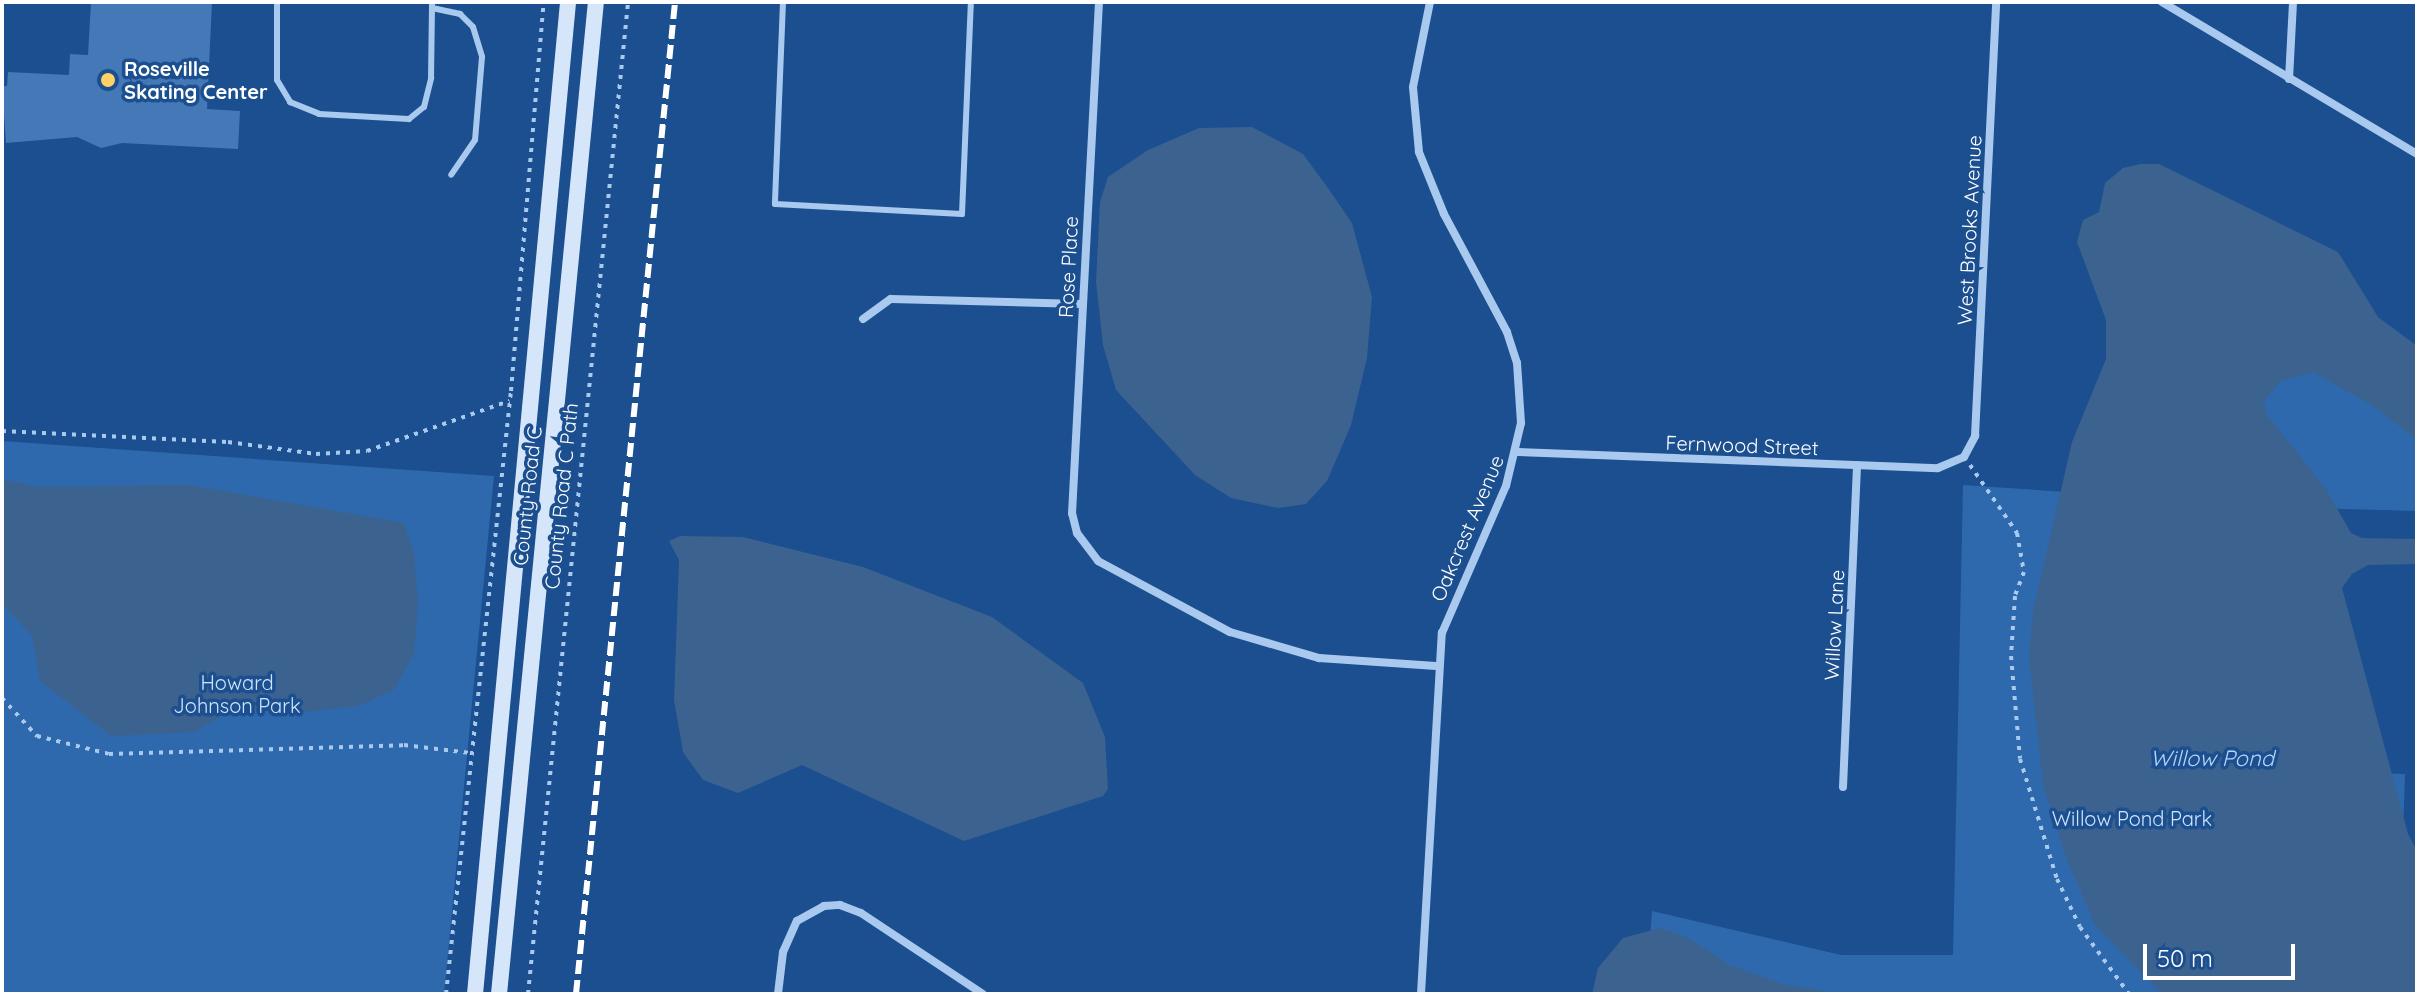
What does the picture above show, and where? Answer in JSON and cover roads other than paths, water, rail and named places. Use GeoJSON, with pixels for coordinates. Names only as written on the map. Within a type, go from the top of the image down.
{"type":"FeatureCollection","features":[{"type":"Feature","properties":{"kind":"main road","name":"County Road C"},"geometry":{"type":"LineString","coordinates":[[475,994],[568,2]]}},
{"type":"Feature","properties":{"kind":"main road","name":"County Road C"},"geometry":{"type":"LineString","coordinates":[[499,994],[596,2]]}},
{"type":"Feature","properties":{"kind":"street","name":"Rose Place"},"geometry":{"type":"LineString","coordinates":[[1099,2],[1072,513],[1077,533],[1098,561],[1230,632],[1319,658],[1436,666]]}},
{"type":"Feature","properties":{"kind":"street","name":"Oakcrest Avenue"},"geometry":{"type":"LineString","coordinates":[[1421,994],[1436,666],[1452,601],[1506,486],[1517,452],[1521,392],[1507,332],[1444,214],[1419,152],[1413,87],[1430,2]]}},
{"type":"Feature","properties":{"kind":"street","name":"West Brooks Avenue"},"geometry":{"type":"LineString","coordinates":[[1964,457],[1975,436],[1996,2]]}},
{"type":"Feature","properties":{"kind":"street"},"geometry":{"type":"LineString","coordinates":[[2162,2],[2417,154]]}},
{"type":"Feature","properties":{"kind":"street"},"geometry":{"type":"LineString","coordinates":[[2289,79],[2293,2]]}},
{"type":"Feature","properties":{"kind":"street"},"geometry":{"type":"LineString","coordinates":[[863,319],[891,299],[1081,304]]}},
{"type":"Feature","properties":{"kind":"street","name":"Fernwood Street"},"geometry":{"type":"LineString","coordinates":[[1517,452],[1938,468],[1964,457]]}},
{"type":"Feature","properties":{"kind":"street","name":"Willow Lane"},"geometry":{"type":"LineString","coordinates":[[1843,787],[1857,465]]}},
{"type":"Feature","properties":{"kind":"street"},"geometry":{"type":"LineString","coordinates":[[778,994],[783,952],[797,921],[824,906],[840,905],[861,913],[983,994]]}},
{"type":"Feature","properties":{"kind":"lane"},"geometry":{"type":"LineString","coordinates":[[277,2],[277,80],[290,102],[319,114],[409,119],[424,107],[431,78],[432,5],[460,14],[473,27],[482,57],[475,140],[451,175]]}},
{"type":"Feature","properties":{"kind":"lane"},"geometry":{"type":"LineString","coordinates":[[783,2],[775,204],[962,214],[971,2]]}},
{"type":"Feature","properties":{"kind":"water"},"geometry":{"type":"Polygon","coordinates":[[[1252,127],[1303,154],[1328,188],[1352,223],[1372,297],[1367,358],[1351,425],[1327,481],[1306,504],[1278,508],[1231,498],[1195,475],[1116,390],[1103,345],[1096,282],[1100,202],[1108,177],[1148,150],[1199,128],[1252,127]]]}},
{"type":"Feature","properties":{"kind":"water","name":"Willow Pond"},"geometry":{"type":"Polygon","coordinates":[[[2159,164],[2338,252],[2378,317],[2417,346],[2417,440],[2375,407],[2313,372],[2281,381],[2264,401],[2267,415],[2326,489],[2351,533],[2362,538],[2417,539],[2417,564],[2368,565],[2352,574],[2342,588],[2408,834],[2417,851],[2417,994],[2162,994],[2095,925],[2065,855],[2043,785],[2029,657],[2033,611],[2072,442],[2106,359],[2106,320],[2077,242],[2083,220],[2099,212],[2105,183],[2123,168],[2159,164]]]}},
{"type":"Feature","properties":{"kind":"water"},"geometry":{"type":"Polygon","coordinates":[[[2,479],[38,487],[189,485],[404,523],[414,554],[418,603],[414,653],[394,690],[358,706],[295,713],[235,708],[194,732],[111,736],[40,681],[32,636],[2,604],[2,479]]]}},
{"type":"Feature","properties":{"kind":"water"},"geometry":{"type":"Polygon","coordinates":[[[680,536],[743,537],[863,567],[992,617],[1083,683],[1105,737],[1108,789],[1103,796],[964,841],[802,765],[738,793],[703,780],[683,752],[674,700],[679,560],[669,541],[680,536]]]}},
{"type":"Feature","properties":{"kind":"water"},"geometry":{"type":"Polygon","coordinates":[[[1660,928],[1690,939],[1730,965],[1782,984],[1841,994],[1592,994],[1598,968],[1623,938],[1660,928]]]}},
{"type":"Feature","properties":{"kind":"railway"},"geometry":{"type":"LineString","coordinates":[[576,994],[675,2]]}},
{"type":"Feature","properties":{"kind":"place","name":"Roseville Skating Center"},"geometry":{"type":"Point","coordinates":[108,80]}},
{"type":"Feature","properties":{"kind":"park label","name":"Howard Johnson Park"},"geometry":{"type":"Point","coordinates":[237,694]}},
{"type":"Feature","properties":{"kind":"park label","name":"Willow Pond Park"},"geometry":{"type":"Point","coordinates":[2132,818]}}]}
